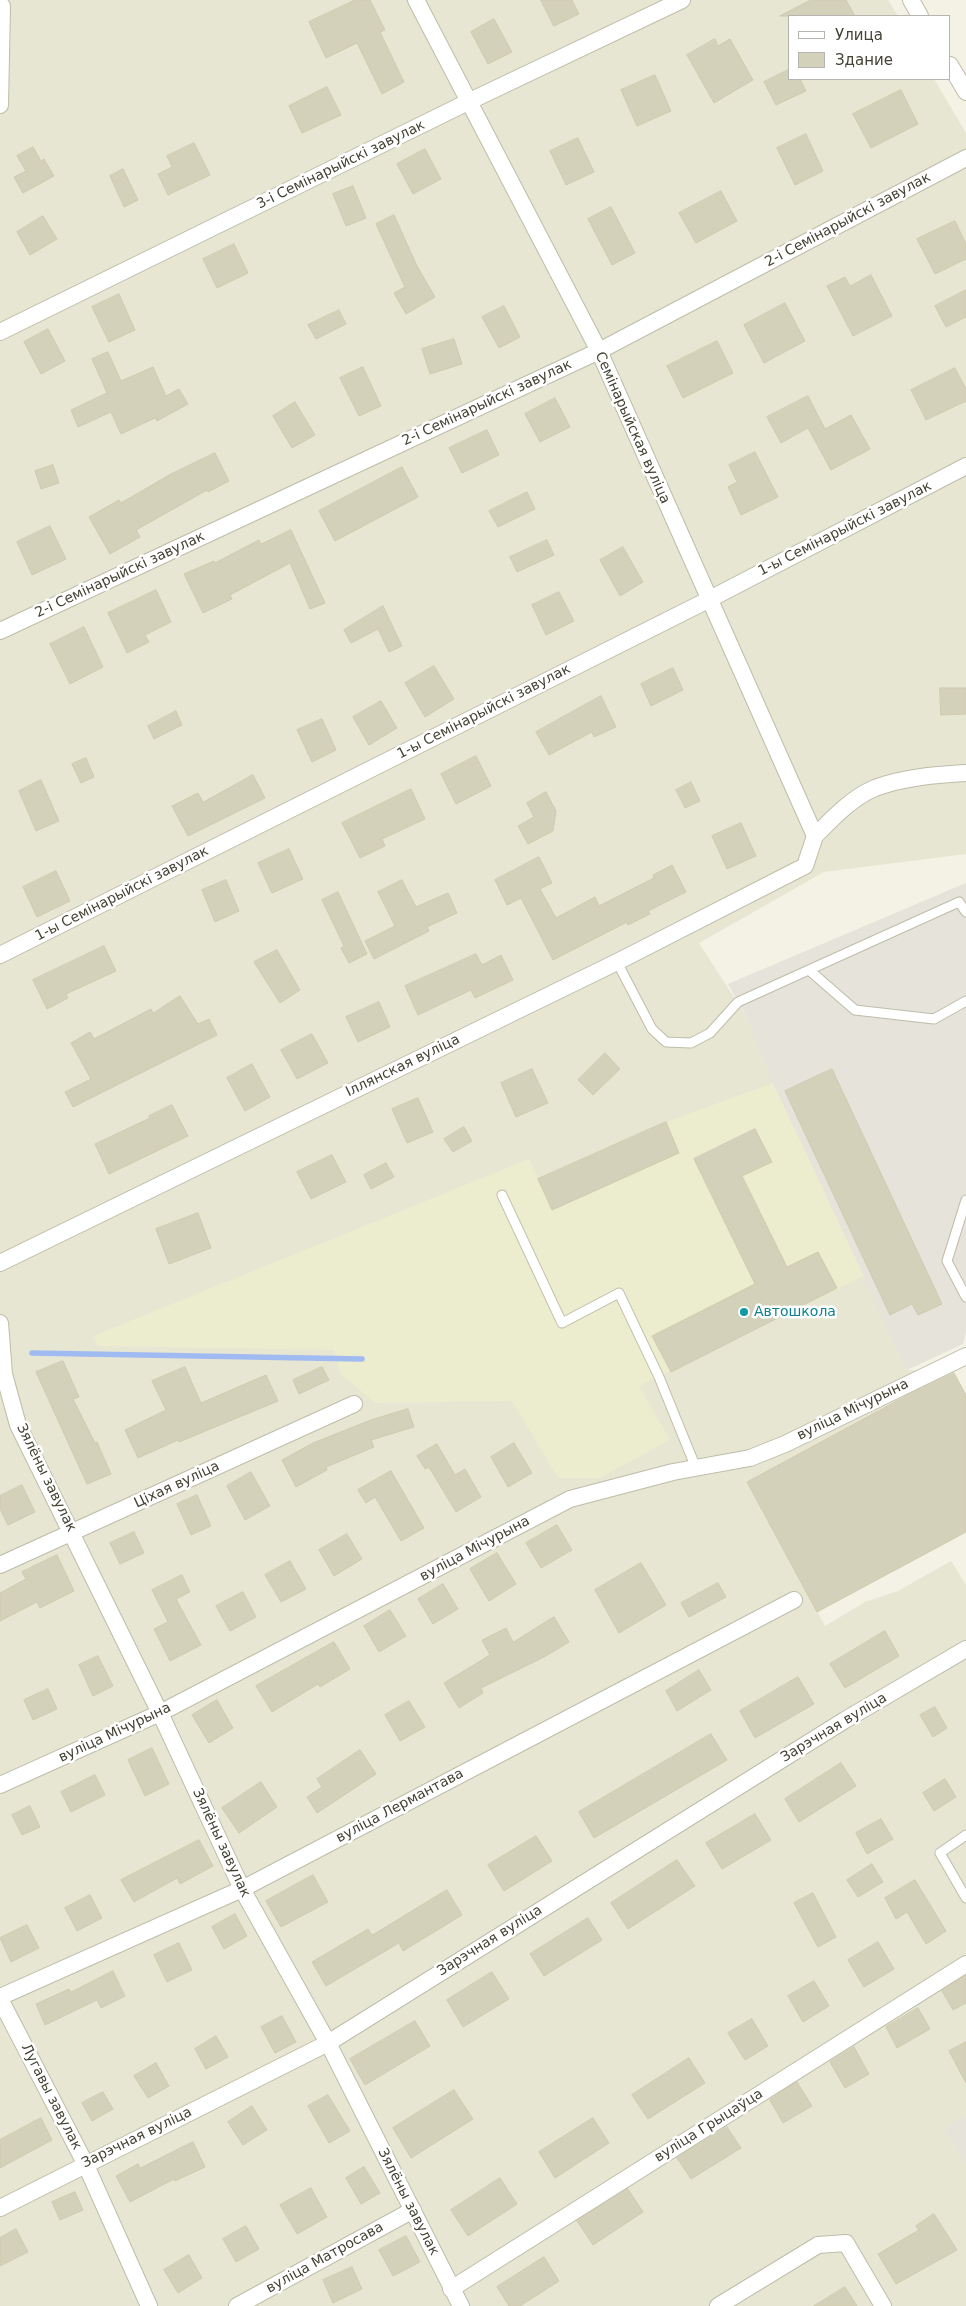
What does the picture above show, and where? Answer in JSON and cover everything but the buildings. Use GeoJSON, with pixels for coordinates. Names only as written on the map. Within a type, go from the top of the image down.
{"type":"FeatureCollection","features":[{"type":"Feature","properties":{"kind":"street","name":"Семінарыйская вуліца"},"geometry":{"type":"LineString","coordinates":[[416,0],[599,351],[708,600],[815,836]]}},
{"type":"Feature","properties":{"kind":"street","name":"3-і Семінарыйскі завулак"},"geometry":{"type":"LineString","coordinates":[[0,332],[682,0]]}},
{"type":"Feature","properties":{"kind":"street"},"geometry":{"type":"LineString","coordinates":[[910,0],[919,15]]}},
{"type":"Feature","properties":{"kind":"street"},"geometry":{"type":"LineString","coordinates":[[0,105],[4,4]]}},
{"type":"Feature","properties":{"kind":"street"},"geometry":{"type":"LineString","coordinates":[[951,67],[966,92]]}},
{"type":"Feature","properties":{"kind":"street","name":"2-і Семінарыйскі завулак"},"geometry":{"type":"LineString","coordinates":[[0,631],[599,351],[966,158]]}},
{"type":"Feature","properties":{"kind":"street","name":"1-ы Семінарыйскі завулак"},"geometry":{"type":"LineString","coordinates":[[0,955],[708,600],[966,466]]}},
{"type":"Feature","properties":{"kind":"street"},"geometry":{"type":"LineString","coordinates":[[815,836],[839,812],[874,789],[907,779],[966,773]]}},
{"type":"Feature","properties":{"kind":"street","name":"Іллянская вуліца"},"geometry":{"type":"LineString","coordinates":[[0,1263],[617,962],[805,866],[815,836]]}},
{"type":"Feature","properties":{"kind":"street"},"geometry":{"type":"LineString","coordinates":[[0,1329],[2,1374]]}},
{"type":"Feature","properties":{"kind":"street","name":"вуліца Мічурына"},"geometry":{"type":"LineString","coordinates":[[0,1785],[160,1713],[570,1499],[674,1472],[750,1458],[785,1444],[966,1356]]}},
{"type":"Feature","properties":{"kind":"street","name":"Зялёны завулак"},"geometry":{"type":"LineString","coordinates":[[2,1374],[18,1425],[73,1533],[160,1713],[242,1889],[328,2043],[460,2306]]}},
{"type":"Feature","properties":{"kind":"street","name":"Ціхая вуліца"},"geometry":{"type":"LineString","coordinates":[[0,1565],[354,1404]]}},
{"type":"Feature","properties":{"kind":"street","name":"вуліца Лермантава"},"geometry":{"type":"LineString","coordinates":[[0,1998],[242,1889],[794,1600]]}},
{"type":"Feature","properties":{"kind":"street","name":"Зарэчная вуліца"},"geometry":{"type":"LineString","coordinates":[[0,2208],[85,2163],[328,2043],[844,1720],[966,1649]]}},
{"type":"Feature","properties":{"kind":"street","name":"вуліца Грыцаўца"},"geometry":{"type":"LineString","coordinates":[[451,2289],[966,1964]]}},
{"type":"Feature","properties":{"kind":"street","name":"Лугавы завулак"},"geometry":{"type":"LineString","coordinates":[[0,1998],[85,2163],[149,2306]]}},
{"type":"Feature","properties":{"kind":"street","name":"вуліца Матросава"},"geometry":{"type":"LineString","coordinates":[[237,2306],[413,2210]]}},
{"type":"Feature","properties":{"kind":"street"},"geometry":{"type":"LineString","coordinates":[[718,2306],[818,2245],[846,2243],[883,2306]]}},
{"type":"Feature","properties":{"kind":"lane"},"geometry":{"type":"LineString","coordinates":[[617,962],[652,1028],[666,1042],[691,1043],[710,1032],[738,1002],[959,902],[966,912]]}},
{"type":"Feature","properties":{"kind":"lane"},"geometry":{"type":"LineString","coordinates":[[809,970],[855,1010],[934,1019],[966,1001]]}},
{"type":"Feature","properties":{"kind":"lane"},"geometry":{"type":"LineString","coordinates":[[502,1195],[562,1323],[619,1294],[659,1377],[696,1468]]}},
{"type":"Feature","properties":{"kind":"lane"},"geometry":{"type":"LineString","coordinates":[[966,1200],[947,1261],[966,1297]]}},
{"type":"Feature","properties":{"kind":"lane"},"geometry":{"type":"LineString","coordinates":[[966,1835],[940,1853],[966,1898]]}},
{"type":"Feature","properties":{"kind":"shaded area"},"geometry":{"type":"Polygon","coordinates":[[[0,0],[888,0],[897,15],[788,15],[788,80],[935,80],[966,133],[966,854],[824,872],[699,943],[746,1016],[907,1370],[953,1371],[747,1482],[825,1626],[865,1602],[898,1591],[951,1561],[966,1585],[966,2306],[0,2306],[0,0]]]}},
{"type":"Feature","properties":{"kind":"shaded area"},"geometry":{"type":"Polygon","coordinates":[[[966,883],[966,1331],[963,1344],[907,1370],[773,1083],[746,1016],[728,984],[966,883]]]}},
{"type":"Feature","properties":{"kind":"shaded area"},"geometry":{"type":"Polygon","coordinates":[[[773,1083],[864,1276],[639,1386],[670,1440],[600,1478],[558,1478],[512,1401],[375,1403],[340,1373],[334,1350],[97,1346],[93,1336],[529,1159],[538,1179],[666,1122],[773,1083]]]}},
{"type":"Feature","properties":{"kind":"shaded area"},"geometry":{"type":"Polygon","coordinates":[[[966,2116],[966,2164],[945,2128],[966,2116]]]}},
{"type":"Feature","properties":{"kind":"waterway"},"geometry":{"type":"LineString","coordinates":[[32,1353],[362,1359]]}},
{"type":"Feature","properties":{"kind":"place","name":"Автошкола"},"geometry":{"type":"Point","coordinates":[744,1312]}}]}
